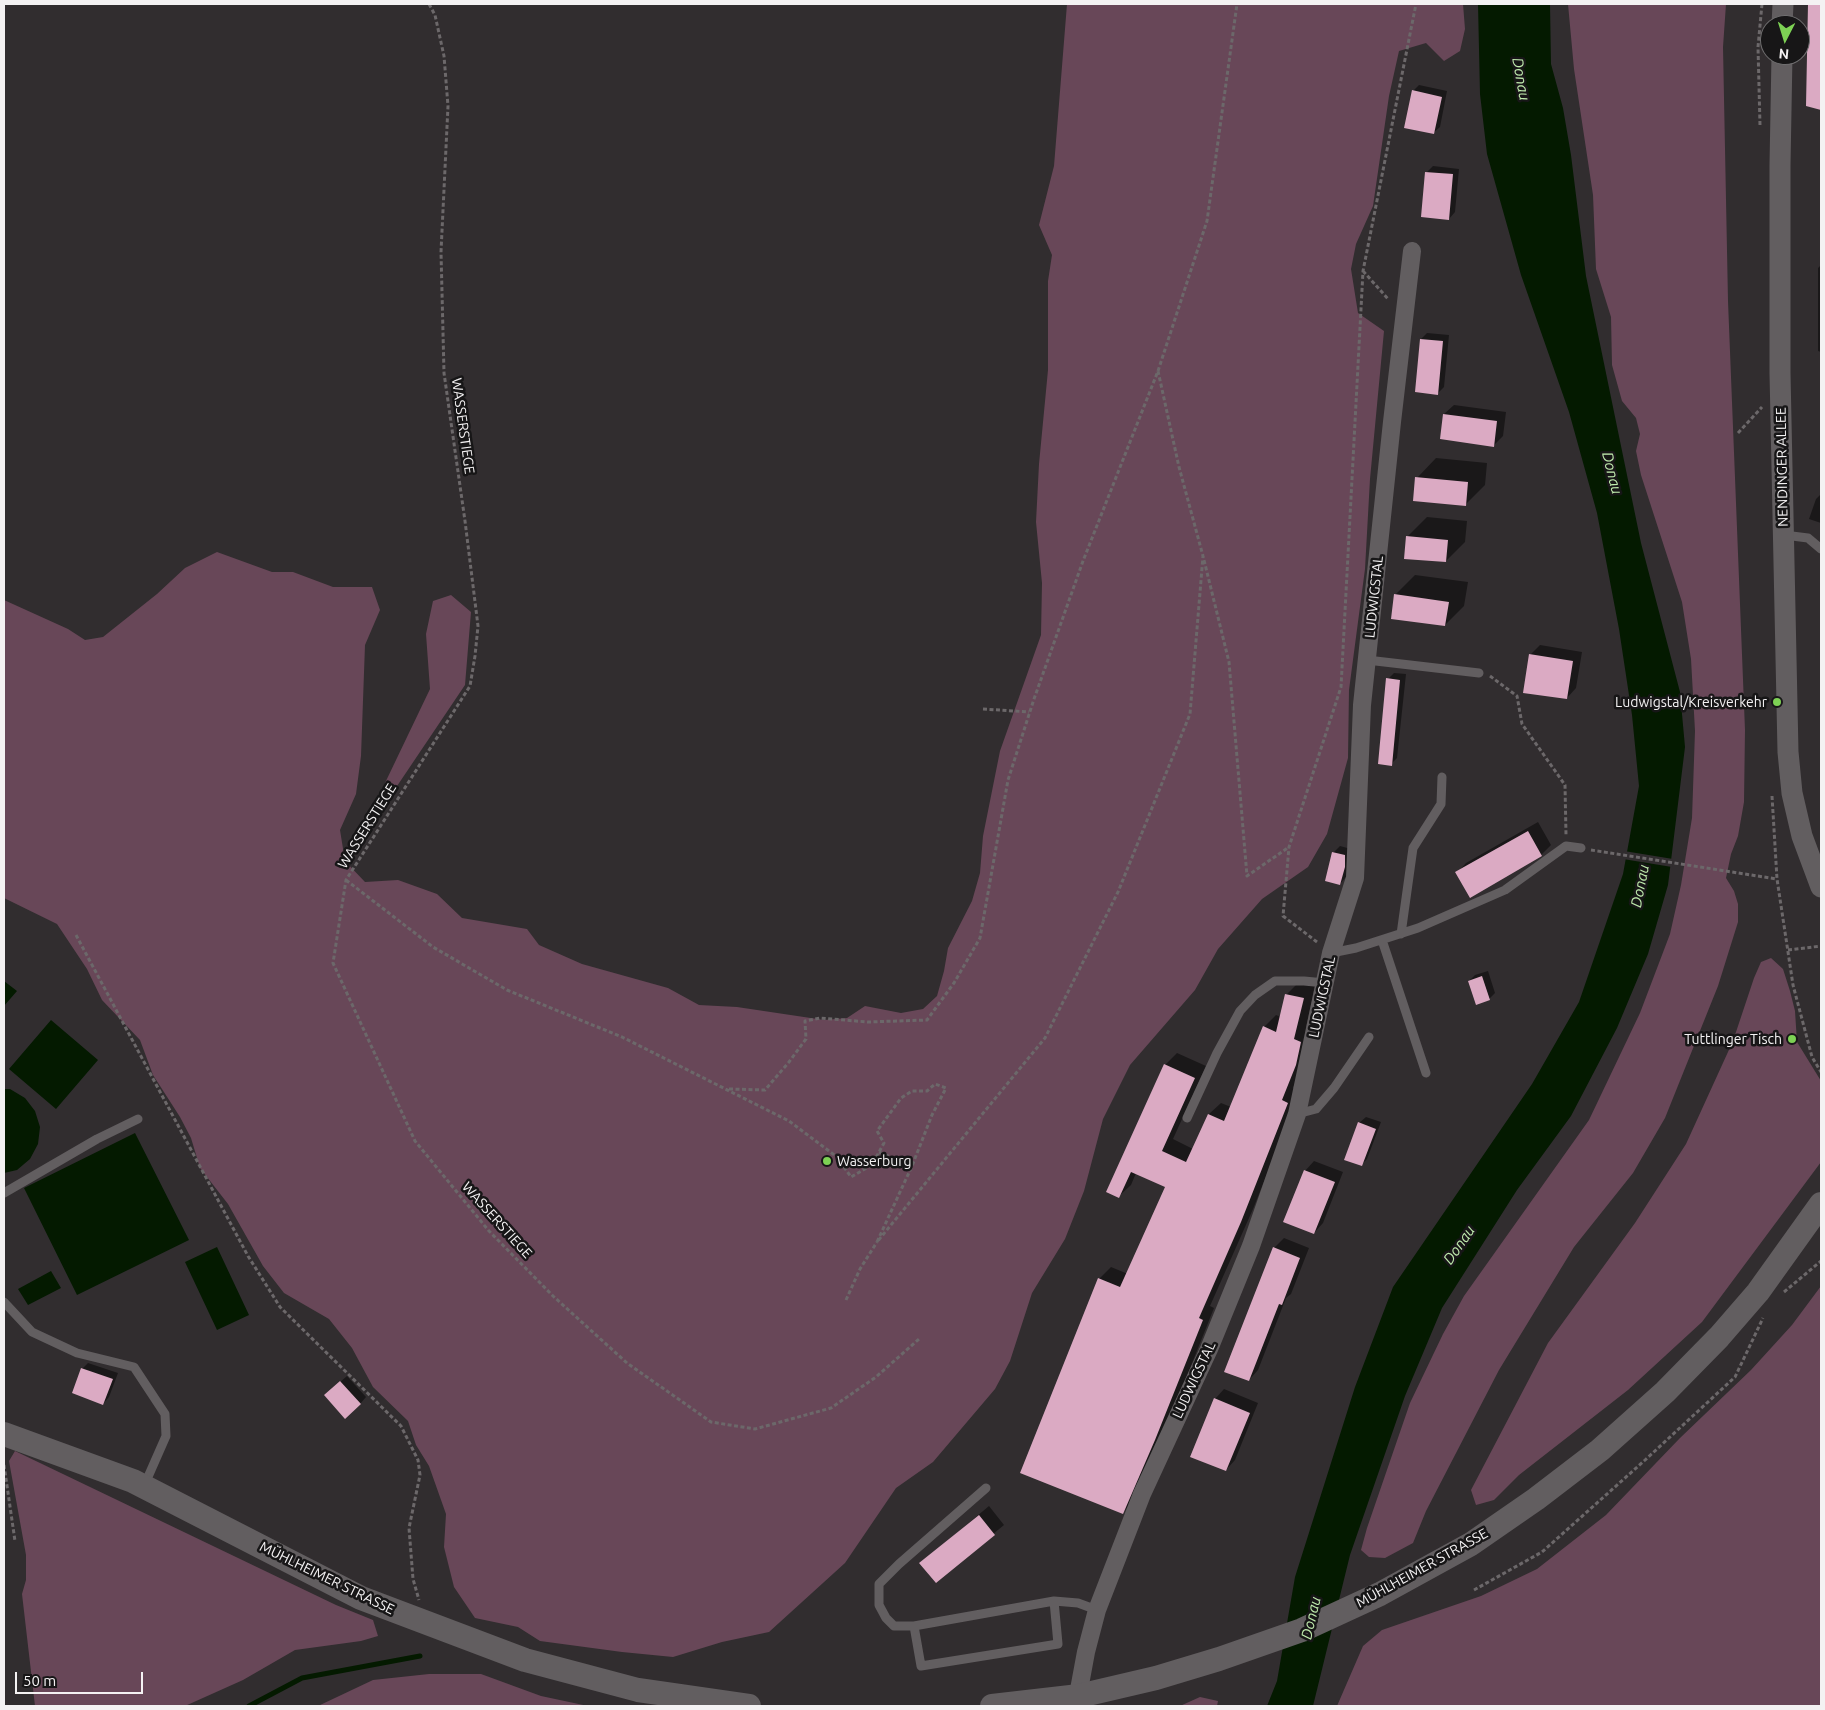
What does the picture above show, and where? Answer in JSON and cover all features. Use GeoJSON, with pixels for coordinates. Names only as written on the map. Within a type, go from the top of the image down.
{"type":"FeatureCollection","features":[{"type":"Feature","properties":{"kind":"main road","name":"MÜHLHEIMER STRASSE"},"geometry":{"type":"LineString","coordinates":[[992,1706],[1077,1701],[1219,1659],[1302,1630],[1380,1594],[1471,1544],[1536,1499],[1600,1450],[1665,1392],[1719,1337],[1764,1297],[1821,1204]]}},
{"type":"Feature","properties":{"kind":"main road","name":"MÜHLHEIMER STRASSE"},"geometry":{"type":"LineString","coordinates":[[4,1434],[133,1481],[361,1598],[426,1624],[525,1660],[638,1690],[749,1706]]}},
{"type":"Feature","properties":{"kind":"street","name":"NENDINGER ALLEE"},"geometry":{"type":"LineString","coordinates":[[1782,65],[1780,160],[1781,400],[1788,752],[1792,793],[1802,836],[1820,880]]}},
{"type":"Feature","properties":{"kind":"street","name":"LUDWIGSTAL"},"geometry":{"type":"LineString","coordinates":[[1077,1701],[1086,1652],[1097,1610],[1142,1494],[1209,1349],[1251,1246],[1298,1114],[1331,954],[1355,878],[1362,705],[1412,251]]}},
{"type":"Feature","properties":{"kind":"lane"},"geometry":{"type":"LineString","coordinates":[[1783,535],[1808,538],[1821,549]]}},
{"type":"Feature","properties":{"kind":"lane"},"geometry":{"type":"LineString","coordinates":[[1367,660],[1479,673]]}},
{"type":"Feature","properties":{"kind":"lane"},"geometry":{"type":"LineString","coordinates":[[1401,934],[1412,848],[1441,804],[1442,777]]}},
{"type":"Feature","properties":{"kind":"lane"},"geometry":{"type":"LineString","coordinates":[[1331,954],[1418,928],[1505,890],[1566,846],[1581,848]]}},
{"type":"Feature","properties":{"kind":"lane"},"geometry":{"type":"LineString","coordinates":[[1382,940],[1426,1073]]}},
{"type":"Feature","properties":{"kind":"lane"},"geometry":{"type":"LineString","coordinates":[[1187,1118],[1226,1036],[1240,1011],[1255,995],[1276,981],[1304,980],[1325,983]]}},
{"type":"Feature","properties":{"kind":"lane"},"geometry":{"type":"LineString","coordinates":[[1298,1114],[1316,1109],[1334,1088],[1369,1037]]}},
{"type":"Feature","properties":{"kind":"lane"},"geometry":{"type":"LineString","coordinates":[[4,1193],[97,1139],[138,1119]]}},
{"type":"Feature","properties":{"kind":"lane"},"geometry":{"type":"LineString","coordinates":[[4,1302],[32,1332],[77,1353],[134,1367],[165,1414],[166,1436],[143,1487]]}},
{"type":"Feature","properties":{"kind":"lane"},"geometry":{"type":"LineString","coordinates":[[986,1488],[879,1584],[879,1605],[886,1618],[894,1626],[914,1626],[1054,1601],[1078,1603],[1097,1610]]}},
{"type":"Feature","properties":{"kind":"lane"},"geometry":{"type":"LineString","coordinates":[[914,1626],[921,1666],[1058,1644],[1054,1601]]}},
{"type":"Feature","properties":{"kind":"path","name":"WASSERSTIEGE"},"geometry":{"type":"LineString","coordinates":[[429,4],[434,15],[444,56],[448,106],[441,252],[444,374],[478,626],[475,656],[470,686],[346,880],[333,963],[415,1141],[489,1231],[553,1296],[627,1363],[711,1422],[755,1429],[831,1408],[876,1378],[918,1339]]}},
{"type":"Feature","properties":{"kind":"path"},"geometry":{"type":"LineString","coordinates":[[726,1089],[765,1090],[806,1039],[805,1022],[820,1018],[868,1022],[927,1020],[954,983],[980,938],[1008,780],[1029,712],[1083,561],[1158,371],[1207,221],[1237,4]]}},
{"type":"Feature","properties":{"kind":"path"},"geometry":{"type":"LineString","coordinates":[[1331,954],[1283,916],[1289,847],[1341,687],[1363,271],[1416,4]]}},
{"type":"Feature","properties":{"kind":"path"},"geometry":{"type":"LineString","coordinates":[[1363,271],[1404,317]]}},
{"type":"Feature","properties":{"kind":"path"},"geometry":{"type":"LineString","coordinates":[[1158,371],[1179,466],[1229,662],[1247,876],[1289,847]]}},
{"type":"Feature","properties":{"kind":"path"},"geometry":{"type":"LineString","coordinates":[[1738,432],[1766,403],[1781,400]]}},
{"type":"Feature","properties":{"kind":"path"},"geometry":{"type":"LineString","coordinates":[[846,1300],[860,1269],[877,1242],[1045,1038],[1118,892],[1190,714],[1203,556]]}},
{"type":"Feature","properties":{"kind":"path"},"geometry":{"type":"LineString","coordinates":[[1479,673],[1492,676],[1517,696],[1522,724],[1565,784],[1566,846]]}},
{"type":"Feature","properties":{"kind":"path"},"geometry":{"type":"LineString","coordinates":[[983,709],[1029,712]]}},
{"type":"Feature","properties":{"kind":"path"},"geometry":{"type":"LineString","coordinates":[[1581,848],[1777,880],[1793,985],[1812,1056],[1821,1072]]}},
{"type":"Feature","properties":{"kind":"path"},"geometry":{"type":"LineString","coordinates":[[346,880],[432,947],[507,990],[622,1037],[789,1121],[837,1157],[851,1177],[872,1165],[884,1143],[877,1131],[901,1098],[912,1091],[926,1091],[935,1084],[946,1088],[932,1115],[912,1166],[877,1242]]}},
{"type":"Feature","properties":{"kind":"path"},"geometry":{"type":"LineString","coordinates":[[76,936],[248,1256],[280,1306],[401,1426],[418,1460],[420,1475],[410,1528],[413,1579],[426,1624]]}},
{"type":"Feature","properties":{"kind":"path"},"geometry":{"type":"LineString","coordinates":[[1788,950],[1821,946]]}},
{"type":"Feature","properties":{"kind":"path"},"geometry":{"type":"LineString","coordinates":[[879,1152],[912,1166]]}},
{"type":"Feature","properties":{"kind":"path"},"geometry":{"type":"LineString","coordinates":[[1474,1590],[1542,1552],[1735,1376],[1754,1340],[1764,1297],[1821,1260]]}},
{"type":"Feature","properties":{"kind":"path"},"geometry":{"type":"LineString","coordinates":[[4,1465],[15,1541]]}},
{"type":"Feature","properties":{"kind":"shaded area"},"geometry":{"type":"Polygon","coordinates":[[[1067,4],[1463,4],[1465,29],[1460,51],[1444,61],[1426,43],[1399,51],[1389,96],[1373,206],[1356,244],[1351,269],[1358,313],[1384,331],[1370,479],[1365,569],[1349,690],[1348,758],[1327,834],[1308,867],[1262,899],[1218,949],[1195,990],[1130,1065],[1103,1119],[1084,1191],[1065,1239],[1032,1293],[1010,1361],[995,1389],[933,1462],[896,1488],[845,1563],[769,1632],[722,1642],[673,1657],[540,1641],[518,1627],[475,1618],[454,1587],[444,1547],[446,1514],[429,1466],[416,1445],[408,1421],[373,1387],[352,1348],[329,1319],[284,1293],[263,1266],[228,1204],[200,1168],[191,1138],[153,1075],[140,1040],[102,1000],[87,969],[57,924],[4,898],[4,600],[68,629],[85,640],[103,637],[157,594],[185,568],[217,552],[272,572],[293,572],[333,587],[372,587],[380,610],[365,645],[361,756],[356,794],[340,830],[345,861],[365,882],[398,880],[437,894],[462,918],[527,929],[539,945],[582,964],[668,988],[699,1005],[737,1007],[824,1020],[847,1018],[865,1006],[901,1013],[923,1009],[937,996],[948,948],[972,901],[980,873],[983,836],[1000,751],[1041,635],[1042,583],[1036,522],[1039,464],[1048,370],[1048,281],[1052,255],[1039,225],[1054,166],[1067,4]]]}},
{"type":"Feature","properties":{"kind":"shaded area"},"geometry":{"type":"Polygon","coordinates":[[[1568,4],[1726,4],[1723,47],[1728,301],[1745,730],[1744,802],[1738,836],[1731,854],[1726,878],[1734,891],[1738,904],[1738,922],[1718,986],[1665,1118],[1633,1173],[1574,1247],[1499,1370],[1426,1511],[1413,1543],[1385,1558],[1369,1557],[1361,1550],[1367,1528],[1410,1403],[1443,1334],[1464,1296],[1589,1120],[1640,1013],[1670,934],[1681,885],[1692,818],[1695,731],[1691,659],[1682,602],[1641,475],[1636,451],[1640,434],[1636,418],[1622,401],[1612,365],[1611,317],[1596,269],[1593,195],[1574,69],[1568,4]]]}},
{"type":"Feature","properties":{"kind":"shaded area"},"geometry":{"type":"Polygon","coordinates":[[[451,595],[471,612],[465,685],[387,801],[385,783],[430,689],[426,634],[433,601],[451,595]]]}},
{"type":"Feature","properties":{"kind":"shaded area"},"geometry":{"type":"Polygon","coordinates":[[[1771,958],[1783,969],[1790,991],[1795,1011],[1797,1042],[1821,1081],[1821,1162],[1702,1322],[1628,1390],[1519,1475],[1494,1500],[1476,1505],[1471,1490],[1548,1343],[1635,1223],[1686,1144],[1733,1041],[1761,962],[1771,958]]]}},
{"type":"Feature","properties":{"kind":"shaded area"},"geometry":{"type":"Polygon","coordinates":[[[1821,1286],[1821,1706],[1337,1706],[1363,1646],[1382,1630],[1481,1596],[1537,1569],[1606,1515],[1680,1438],[1751,1370],[1792,1325],[1821,1286]]]}},
{"type":"Feature","properties":{"kind":"shaded area"},"geometry":{"type":"Polygon","coordinates":[[[15,1451],[336,1605],[373,1620],[378,1636],[361,1641],[295,1650],[243,1680],[185,1706],[35,1706],[22,1594],[26,1580],[26,1555],[9,1461],[15,1451]]]}},
{"type":"Feature","properties":{"kind":"shaded area"},"geometry":{"type":"Polygon","coordinates":[[[429,1674],[481,1674],[541,1696],[588,1706],[318,1706],[373,1680],[429,1674]]]}},
{"type":"Feature","properties":{"kind":"shaded area"},"geometry":{"type":"Polygon","coordinates":[[[1200,1697],[1218,1701],[1217,1706],[1180,1706],[1200,1697]]]}},
{"type":"Feature","properties":{"kind":"water","name":"Donau"},"geometry":{"type":"Polygon","coordinates":[[[1478,4],[1550,4],[1551,64],[1563,108],[1571,155],[1586,276],[1641,543],[1680,692],[1685,747],[1668,885],[1648,954],[1617,1028],[1571,1116],[1517,1190],[1442,1308],[1405,1396],[1350,1555],[1313,1706],[1267,1706],[1277,1681],[1295,1577],[1355,1387],[1393,1287],[1532,1084],[1579,1002],[1623,874],[1639,786],[1632,715],[1619,629],[1597,513],[1569,412],[1521,275],[1487,154],[1480,94],[1478,4]]]}},
{"type":"Feature","properties":{"kind":"water"},"geometry":{"type":"Polygon","coordinates":[[[4,981],[17,991],[4,1006],[4,981]]]}},
{"type":"Feature","properties":{"kind":"water"},"geometry":{"type":"Polygon","coordinates":[[[51,1020],[98,1060],[56,1109],[9,1069],[51,1020]]]}},
{"type":"Feature","properties":{"kind":"water"},"geometry":{"type":"Polygon","coordinates":[[[4,1089],[10,1089],[25,1098],[35,1111],[40,1127],[38,1144],[30,1159],[17,1170],[4,1173],[4,1089]]]}},
{"type":"Feature","properties":{"kind":"water"},"geometry":{"type":"Polygon","coordinates":[[[135,1133],[189,1240],[77,1295],[24,1188],[135,1133]]]}},
{"type":"Feature","properties":{"kind":"water"},"geometry":{"type":"Polygon","coordinates":[[[217,1247],[249,1315],[217,1330],[185,1262],[217,1247]]]}},
{"type":"Feature","properties":{"kind":"water"},"geometry":{"type":"Polygon","coordinates":[[[51,1271],[61,1288],[28,1305],[18,1289],[51,1271]]]}},
{"type":"Feature","properties":{"kind":"pier"},"geometry":{"type":"Polygon","coordinates":[[[1624,851],[1673,859],[1672,867],[1623,859],[1624,851]]]}},
{"type":"Feature","properties":{"kind":"building"},"geometry":{"type":"Polygon","coordinates":[[[1808,4],[1821,4],[1821,110],[1806,106],[1807,65],[1810,65],[1810,15],[1808,15],[1808,4]]]}},
{"type":"Feature","properties":{"kind":"building"},"geometry":{"type":"Polygon","coordinates":[[[1412,90],[1442,97],[1434,134],[1404,128],[1412,90]]]}},
{"type":"Feature","properties":{"kind":"building"},"geometry":{"type":"Polygon","coordinates":[[[1425,172],[1453,174],[1449,220],[1421,217],[1425,172]]]}},
{"type":"Feature","properties":{"kind":"building"},"geometry":{"type":"Polygon","coordinates":[[[1420,339],[1443,341],[1438,395],[1415,392],[1420,339]]]}},
{"type":"Feature","properties":{"kind":"building"},"geometry":{"type":"Polygon","coordinates":[[[1443,414],[1497,421],[1494,447],[1440,439],[1443,414]]]}},
{"type":"Feature","properties":{"kind":"building"},"geometry":{"type":"Polygon","coordinates":[[[1415,477],[1468,482],[1466,506],[1413,501],[1415,477]]]}},
{"type":"Feature","properties":{"kind":"building"},"geometry":{"type":"Polygon","coordinates":[[[1406,536],[1448,540],[1446,562],[1404,559],[1406,536]]]}},
{"type":"Feature","properties":{"kind":"building"},"geometry":{"type":"Polygon","coordinates":[[[1394,594],[1449,602],[1445,626],[1391,619],[1394,594]]]}},
{"type":"Feature","properties":{"kind":"building"},"geometry":{"type":"Polygon","coordinates":[[[1529,654],[1573,661],[1567,699],[1523,693],[1529,654]]]}},
{"type":"Feature","properties":{"kind":"building"},"geometry":{"type":"Polygon","coordinates":[[[1386,678],[1400,680],[1392,766],[1378,764],[1386,678]]]}},
{"type":"Feature","properties":{"kind":"building"},"geometry":{"type":"Polygon","coordinates":[[[1528,831],[1542,856],[1470,898],[1455,872],[1528,831]]]}},
{"type":"Feature","properties":{"kind":"building"},"geometry":{"type":"Polygon","coordinates":[[[1332,852],[1345,855],[1345,867],[1340,885],[1325,881],[1332,852]]]}},
{"type":"Feature","properties":{"kind":"building"},"geometry":{"type":"Polygon","coordinates":[[[1482,976],[1490,1000],[1476,1005],[1468,981],[1482,976]]]}},
{"type":"Feature","properties":{"kind":"building"},"geometry":{"type":"Polygon","coordinates":[[[1285,994],[1304,998],[1294,1039],[1301,1042],[1296,1065],[1282,1100],[1288,1103],[1241,1222],[1199,1318],[1203,1320],[1123,1514],[1020,1473],[1098,1278],[1120,1287],[1165,1187],[1131,1172],[1119,1198],[1106,1192],[1164,1064],[1195,1078],[1162,1151],[1186,1162],[1208,1114],[1224,1121],[1263,1026],[1276,1032],[1285,994]]]}},
{"type":"Feature","properties":{"kind":"building"},"geometry":{"type":"Polygon","coordinates":[[[1358,1122],[1376,1129],[1362,1166],[1344,1160],[1358,1122]]]}},
{"type":"Feature","properties":{"kind":"building"},"geometry":{"type":"Polygon","coordinates":[[[1304,1170],[1335,1182],[1314,1234],[1283,1222],[1304,1170]]]}},
{"type":"Feature","properties":{"kind":"building"},"geometry":{"type":"Polygon","coordinates":[[[1273,1247],[1300,1258],[1282,1305],[1279,1304],[1249,1381],[1224,1372],[1273,1247]]]}},
{"type":"Feature","properties":{"kind":"building"},"geometry":{"type":"Polygon","coordinates":[[[81,1368],[113,1379],[103,1405],[72,1393],[81,1368]]]}},
{"type":"Feature","properties":{"kind":"building"},"geometry":{"type":"Polygon","coordinates":[[[340,1381],[361,1404],[345,1419],[324,1395],[340,1381]]]}},
{"type":"Feature","properties":{"kind":"building"},"geometry":{"type":"Polygon","coordinates":[[[1214,1398],[1250,1413],[1226,1471],[1190,1457],[1214,1398]]]}},
{"type":"Feature","properties":{"kind":"building"},"geometry":{"type":"Polygon","coordinates":[[[979,1515],[995,1535],[936,1583],[919,1563],[979,1515]]]}},
{"type":"Feature","properties":{"kind":"waterway"},"geometry":{"type":"LineString","coordinates":[[249,1706],[302,1678],[420,1656]]}},
{"type":"Feature","properties":{"kind":"place","name":"Ludwigstal/Kreisverkehr"},"geometry":{"type":"Point","coordinates":[1777,702]}},
{"type":"Feature","properties":{"kind":"place","name":"Tuttlinger Tisch"},"geometry":{"type":"Point","coordinates":[1792,1039]}},
{"type":"Feature","properties":{"kind":"place","name":"Wasserburg"},"geometry":{"type":"Point","coordinates":[827,1161]}}]}
